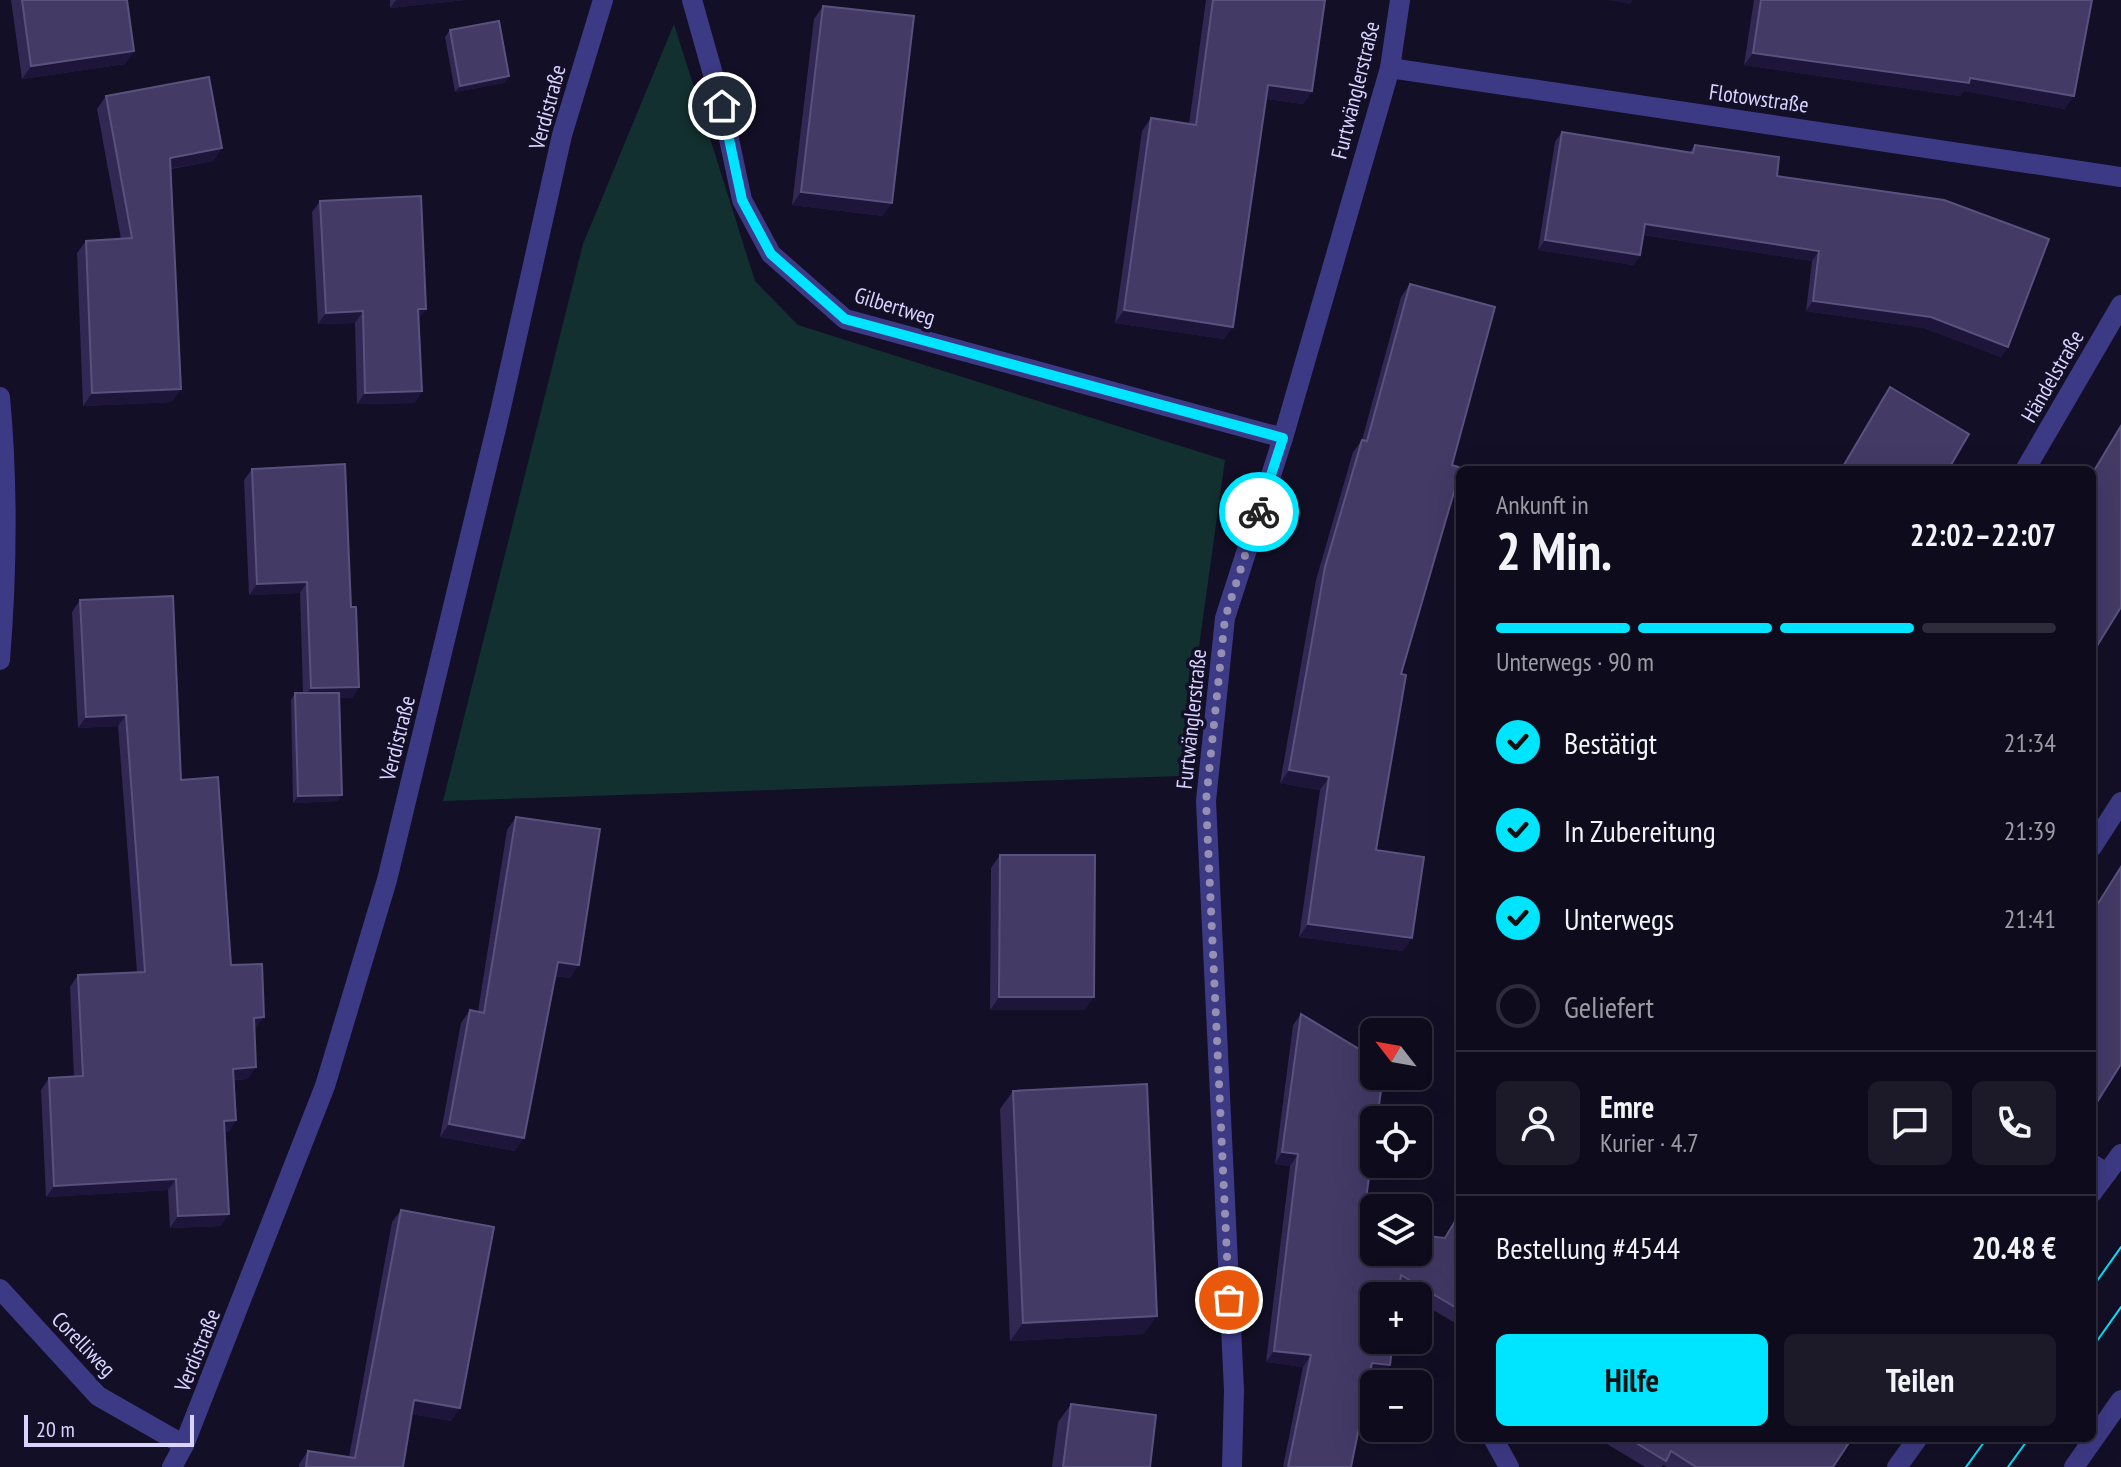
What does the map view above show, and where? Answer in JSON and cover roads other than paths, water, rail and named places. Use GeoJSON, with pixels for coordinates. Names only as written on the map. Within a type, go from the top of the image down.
{"type":"FeatureCollection","features":[{"type":"Feature","properties":{"kind":"street","name":"Verdistraße"},"geometry":{"type":"LineString","coordinates":[[172,1467],[184,1445],[325,1086],[387,880],[500,412],[562,135],[603,0]]}},
{"type":"Feature","properties":{"kind":"street","name":"Gilbertweg"},"geometry":{"type":"LineString","coordinates":[[692,0],[722,106],[742,200],[771,254],[845,319],[1283,438]]}},
{"type":"Feature","properties":{"kind":"street","name":"Furtwänglerstraße"},"geometry":{"type":"LineString","coordinates":[[1232,1467],[1234,1390],[1206,801],[1225,618],[1283,438],[1390,68],[1400,0]]}},
{"type":"Feature","properties":{"kind":"street","name":"Flotowstraße"},"geometry":{"type":"LineString","coordinates":[[1390,68],[2121,177]]}},
{"type":"Feature","properties":{"kind":"street","name":"Händelstraße"},"geometry":{"type":"LineString","coordinates":[[2027,466],[2121,305]]}},
{"type":"Feature","properties":{"kind":"street"},"geometry":{"type":"LineString","coordinates":[[0,397],[5,452],[6,587],[0,660]]}},
{"type":"Feature","properties":{"kind":"street"},"geometry":{"type":"LineString","coordinates":[[2096,841],[2121,802]]}},
{"type":"Feature","properties":{"kind":"street"},"geometry":{"type":"LineString","coordinates":[[2099,1169],[2121,1154]]}},
{"type":"Feature","properties":{"kind":"street","name":"Corelliweg"},"geometry":{"type":"LineString","coordinates":[[0,1289],[98,1396],[184,1445]]}},
{"type":"Feature","properties":{"kind":"street"},"geometry":{"type":"LineString","coordinates":[[2096,1436],[2121,1400]]}},
{"type":"Feature","properties":{"kind":"street"},"geometry":{"type":"LineString","coordinates":[[1495,1442],[1509,1467]]}},
{"type":"Feature","properties":{"kind":"street"},"geometry":{"type":"LineString","coordinates":[[1897,1467],[1915,1442]]}},
{"type":"Feature","properties":{"kind":"street"},"geometry":{"type":"LineString","coordinates":[[2074,1467],[2092,1442]]}},
{"type":"Feature","properties":{"kind":"tram line"},"geometry":{"type":"LineString","coordinates":[[2096,1282],[2121,1247]]}},
{"type":"Feature","properties":{"kind":"tram line"},"geometry":{"type":"LineString","coordinates":[[2096,1342],[2121,1307]]}},
{"type":"Feature","properties":{"kind":"tram line"},"geometry":{"type":"LineString","coordinates":[[1966,1467],[1984,1442]]}},
{"type":"Feature","properties":{"kind":"tram line"},"geometry":{"type":"LineString","coordinates":[[2008,1467],[2026,1442]]}}]}
